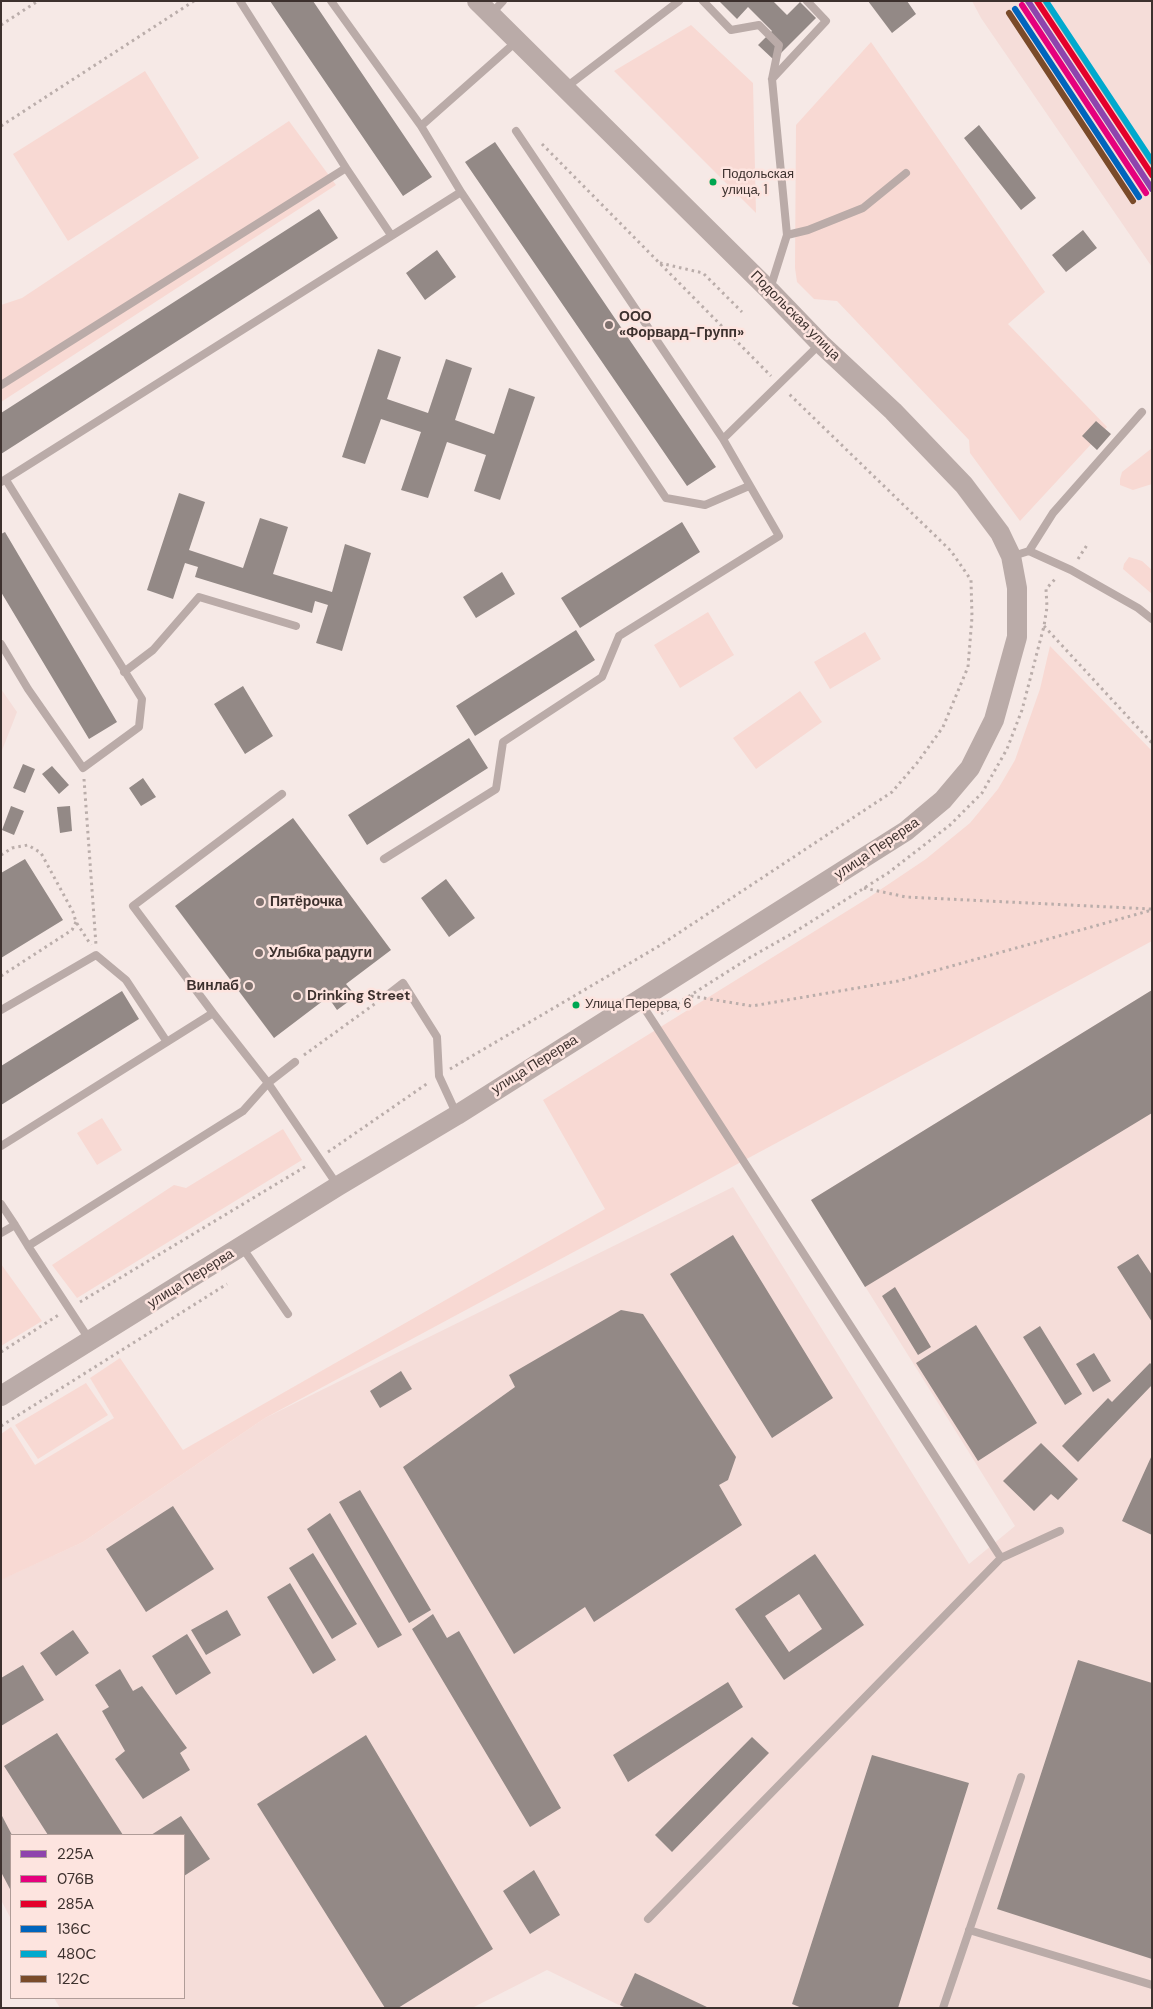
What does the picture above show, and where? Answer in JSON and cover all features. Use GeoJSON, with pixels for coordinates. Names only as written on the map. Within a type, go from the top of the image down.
{"type":"FeatureCollection","features":[{"type":"Feature","properties":{"kind":"street","name":"Подольская улица"},"geometry":{"type":"LineString","coordinates":[[490,6],[517,41],[770,291],[820,343],[893,411],[964,485],[1000,533],[1020,554],[1017,588],[1017,637],[1007,677]]}},
{"type":"Feature","properties":{"kind":"street","name":"улица Перерва"},"geometry":{"type":"LineString","coordinates":[[1,1396],[338,1186],[457,1115],[906,832],[943,800],[970,768],[994,720],[1007,677]]}},
{"type":"Feature","properties":{"kind":"lane"},"geometry":{"type":"LineString","coordinates":[[240,1],[391,235]]}},
{"type":"Feature","properties":{"kind":"lane"},"geometry":{"type":"LineString","coordinates":[[331,1],[421,126],[460,192],[666,498],[705,505],[749,486]]}},
{"type":"Feature","properties":{"kind":"lane"},"geometry":{"type":"LineString","coordinates":[[564,88],[679,1]]}},
{"type":"Feature","properties":{"kind":"lane"},"geometry":{"type":"LineString","coordinates":[[703,1],[731,30],[759,25],[779,45],[772,79],[787,235],[770,291]]}},
{"type":"Feature","properties":{"kind":"lane"},"geometry":{"type":"LineString","coordinates":[[772,79],[826,21],[807,1]]}},
{"type":"Feature","properties":{"kind":"lane"},"geometry":{"type":"LineString","coordinates":[[421,126],[517,41]]}},
{"type":"Feature","properties":{"kind":"lane"},"geometry":{"type":"LineString","coordinates":[[384,859],[496,789],[503,742],[602,677],[619,636],[779,536],[723,439],[516,131]]}},
{"type":"Feature","properties":{"kind":"lane"},"geometry":{"type":"LineString","coordinates":[[1,385],[346,168]]}},
{"type":"Feature","properties":{"kind":"lane"},"geometry":{"type":"LineString","coordinates":[[787,235],[808,230],[863,208],[906,173]]}},
{"type":"Feature","properties":{"kind":"lane"},"geometry":{"type":"LineString","coordinates":[[1,644],[28,689],[83,768],[139,727],[142,699],[4,481],[460,192]]}},
{"type":"Feature","properties":{"kind":"lane"},"geometry":{"type":"LineString","coordinates":[[723,439],[820,343]]}},
{"type":"Feature","properties":{"kind":"lane"},"geometry":{"type":"LineString","coordinates":[[1142,412],[1053,513],[1020,554],[1071,570],[1138,608],[1152,619]]}},
{"type":"Feature","properties":{"kind":"lane"},"geometry":{"type":"LineString","coordinates":[[124,672],[153,650],[199,597],[296,626]]}},
{"type":"Feature","properties":{"kind":"lane"},"geometry":{"type":"LineString","coordinates":[[282,794],[133,906],[213,1013],[268,1082],[338,1186]]}},
{"type":"Feature","properties":{"kind":"lane"},"geometry":{"type":"LineString","coordinates":[[1,1010],[96,955],[126,980],[167,1042]]}},
{"type":"Feature","properties":{"kind":"lane"},"geometry":{"type":"LineString","coordinates":[[385,996],[403,983],[437,1037],[439,1076],[457,1115]]}},
{"type":"Feature","properties":{"kind":"lane"},"geometry":{"type":"LineString","coordinates":[[639,999],[1001,1558]]}},
{"type":"Feature","properties":{"kind":"lane"},"geometry":{"type":"LineString","coordinates":[[1,1146],[213,1013]]}},
{"type":"Feature","properties":{"kind":"lane"},"geometry":{"type":"LineString","coordinates":[[28,1246],[243,1111],[268,1082],[295,1062]]}},
{"type":"Feature","properties":{"kind":"lane"},"geometry":{"type":"LineString","coordinates":[[1,1204],[90,1340]]}},
{"type":"Feature","properties":{"kind":"lane"},"geometry":{"type":"LineString","coordinates":[[1,1234],[14,1225]]}},
{"type":"Feature","properties":{"kind":"lane"},"geometry":{"type":"LineString","coordinates":[[242,1247],[288,1314]]}},
{"type":"Feature","properties":{"kind":"lane"},"geometry":{"type":"LineString","coordinates":[[648,1919],[1001,1558],[1060,1531]]}},
{"type":"Feature","properties":{"kind":"lane"},"geometry":{"type":"LineString","coordinates":[[943,2008],[1021,1777]]}},
{"type":"Feature","properties":{"kind":"lane"},"geometry":{"type":"LineString","coordinates":[[969,1930],[1152,1985]]}},
{"type":"Feature","properties":{"kind":"path"},"geometry":{"type":"LineString","coordinates":[[1,25],[38,1]]}},
{"type":"Feature","properties":{"kind":"path"},"geometry":{"type":"LineString","coordinates":[[1,126],[194,1]]}},
{"type":"Feature","properties":{"kind":"path"},"geometry":{"type":"LineString","coordinates":[[1,1352],[68,1309],[319,1159],[439,1076],[659,946],[892,792],[944,727],[968,667],[972,617],[971,580],[951,551],[779,384],[537,138]]}},
{"type":"Feature","properties":{"kind":"path"},"geometry":{"type":"LineString","coordinates":[[659,263],[703,273],[742,312]]}},
{"type":"Feature","properties":{"kind":"path"},"geometry":{"type":"LineString","coordinates":[[1044,626],[1152,743]]}},
{"type":"Feature","properties":{"kind":"path"},"geometry":{"type":"LineString","coordinates":[[83,768],[96,955]]}},
{"type":"Feature","properties":{"kind":"path"},"geometry":{"type":"LineString","coordinates":[[1,855],[12,848],[28,845],[41,853],[73,912],[76,922],[96,955]]}},
{"type":"Feature","properties":{"kind":"path"},"geometry":{"type":"LineString","coordinates":[[864,888],[906,897],[1152,909]]}},
{"type":"Feature","properties":{"kind":"path"},"geometry":{"type":"LineString","coordinates":[[690,996],[752,1006],[898,981],[1152,909]]}},
{"type":"Feature","properties":{"kind":"path"},"geometry":{"type":"LineString","coordinates":[[1,976],[72,930],[76,922]]}},
{"type":"Feature","properties":{"kind":"path"},"geometry":{"type":"LineString","coordinates":[[295,1062],[385,996]]}},
{"type":"Feature","properties":{"kind":"path"},"geometry":{"type":"LineString","coordinates":[[1,1426],[227,1284]]}},
{"type":"Feature","properties":{"kind":"shaded area"},"geometry":{"type":"Polygon","coordinates":[[[972,1],[1152,1],[1152,267],[981,18],[972,1]]]}},
{"type":"Feature","properties":{"kind":"shaded area"},"geometry":{"type":"Polygon","coordinates":[[[691,25],[753,83],[756,213],[614,71],[691,25]]]}},
{"type":"Feature","properties":{"kind":"shaded area"},"geometry":{"type":"Polygon","coordinates":[[[871,42],[1045,292],[1008,324],[1107,427],[1020,521],[970,453],[969,440],[837,301],[814,299],[797,282],[795,268],[796,125],[871,42]]]}},
{"type":"Feature","properties":{"kind":"shaded area"},"geometry":{"type":"Polygon","coordinates":[[[145,71],[199,158],[68,241],[13,154],[145,71]]]}},
{"type":"Feature","properties":{"kind":"shaded area"},"geometry":{"type":"Polygon","coordinates":[[[289,121],[336,185],[1,402],[1,305],[22,298],[289,121]]]}},
{"type":"Feature","properties":{"kind":"shaded area"},"geometry":{"type":"Polygon","coordinates":[[[1152,448],[1152,484],[1133,490],[1120,485],[1122,472],[1152,448]]]}},
{"type":"Feature","properties":{"kind":"shaded area"},"geometry":{"type":"Polygon","coordinates":[[[1129,557],[1142,561],[1152,570],[1152,594],[1123,569],[1129,557]]]}},
{"type":"Feature","properties":{"kind":"shaded area"},"geometry":{"type":"Polygon","coordinates":[[[708,612],[734,655],[680,688],[654,645],[708,612]]]}},
{"type":"Feature","properties":{"kind":"shaded area"},"geometry":{"type":"Polygon","coordinates":[[[865,632],[881,659],[830,689],[814,662],[865,632]]]}},
{"type":"Feature","properties":{"kind":"shaded area"},"geometry":{"type":"Polygon","coordinates":[[[1050,646],[1152,751],[1152,941],[265,1418],[83,1542],[1,1580],[1,1434],[11,1427],[35,1465],[114,1418],[90,1378],[120,1358],[183,1450],[605,1209],[543,1100],[868,898],[926,859],[970,823],[998,789],[1015,760],[1040,689],[1050,646]]]}},
{"type":"Feature","properties":{"kind":"shaded area"},"geometry":{"type":"Polygon","coordinates":[[[1,689],[17,712],[1,753],[1,689]]]}},
{"type":"Feature","properties":{"kind":"shaded area"},"geometry":{"type":"Polygon","coordinates":[[[800,691],[822,722],[756,769],[733,738],[800,691]]]}},
{"type":"Feature","properties":{"kind":"shaded area"},"geometry":{"type":"Polygon","coordinates":[[[1152,990],[1152,2008],[625,2008],[547,1970],[472,2008],[60,2008],[55,1999],[185,1999],[185,1834],[10,1834],[10,1917],[1,1900],[2,1579],[83,1542],[265,1418],[733,1187],[969,1564],[1015,1526],[811,1200],[1152,990]]]}},
{"type":"Feature","properties":{"kind":"shaded area"},"geometry":{"type":"Polygon","coordinates":[[[102,1118],[122,1150],[97,1165],[77,1133],[102,1118]]]}},
{"type":"Feature","properties":{"kind":"shaded area"},"geometry":{"type":"Polygon","coordinates":[[[283,1129],[302,1160],[77,1298],[52,1265],[174,1185],[186,1188],[283,1129]]]}},
{"type":"Feature","properties":{"kind":"shaded area"},"geometry":{"type":"Polygon","coordinates":[[[1,1264],[42,1321],[1,1346],[1,1264]]]}},
{"type":"Feature","properties":{"kind":"shaded area"},"geometry":{"type":"Polygon","coordinates":[[[86,1383],[108,1415],[38,1459],[15,1425],[86,1383]]]}},
{"type":"Feature","properties":{"kind":"building"},"geometry":{"type":"Polygon","coordinates":[[[270,1],[313,1],[432,177],[403,196],[270,1]]]}},
{"type":"Feature","properties":{"kind":"building"},"geometry":{"type":"Polygon","coordinates":[[[719,1],[773,1],[787,15],[800,2],[816,18],[774,60],[758,45],[772,31],[748,7],[737,19],[719,1]]]}},
{"type":"Feature","properties":{"kind":"building"},"geometry":{"type":"Polygon","coordinates":[[[868,1],[907,1],[916,14],[892,33],[868,1]]]}},
{"type":"Feature","properties":{"kind":"building"},"geometry":{"type":"Polygon","coordinates":[[[979,125],[1036,198],[1021,210],[964,138],[979,125]]]}},
{"type":"Feature","properties":{"kind":"building"},"geometry":{"type":"Polygon","coordinates":[[[495,142],[716,467],[687,486],[465,162],[495,142]]]}},
{"type":"Feature","properties":{"kind":"building"},"geometry":{"type":"Polygon","coordinates":[[[319,209],[338,238],[1,454],[1,413],[319,209]]]}},
{"type":"Feature","properties":{"kind":"building"},"geometry":{"type":"Polygon","coordinates":[[[1083,230],[1097,248],[1066,272],[1052,255],[1083,230]]]}},
{"type":"Feature","properties":{"kind":"building"},"geometry":{"type":"Polygon","coordinates":[[[437,250],[456,277],[425,300],[406,273],[437,250]]]}},
{"type":"Feature","properties":{"kind":"building"},"geometry":{"type":"Polygon","coordinates":[[[378,349],[401,357],[387,399],[428,413],[446,359],[472,368],[455,420],[494,434],[509,388],[535,397],[500,500],[474,491],[486,455],[447,442],[428,498],[401,490],[421,432],[381,419],[365,464],[342,457],[378,349]]]}},
{"type":"Feature","properties":{"kind":"building"},"geometry":{"type":"Polygon","coordinates":[[[1096,421],[1111,434],[1097,450],[1082,436],[1096,421]]]}},
{"type":"Feature","properties":{"kind":"building"},"geometry":{"type":"Polygon","coordinates":[[[179,493],[205,502],[189,550],[243,568],[260,518],[288,527],[273,574],[332,592],[345,544],[371,553],[342,651],[316,643],[328,605],[315,601],[312,613],[195,577],[198,567],[185,563],[173,599],[147,590],[179,493]]]}},
{"type":"Feature","properties":{"kind":"building"},"geometry":{"type":"Polygon","coordinates":[[[682,522],[700,552],[580,628],[561,598],[682,522]]]}},
{"type":"Feature","properties":{"kind":"building"},"geometry":{"type":"Polygon","coordinates":[[[5,532],[117,722],[89,739],[1,592],[1,534],[5,532]]]}},
{"type":"Feature","properties":{"kind":"building"},"geometry":{"type":"Polygon","coordinates":[[[502,572],[515,594],[476,618],[463,597],[502,572]]]}},
{"type":"Feature","properties":{"kind":"building"},"geometry":{"type":"Polygon","coordinates":[[[576,630],[595,660],[475,736],[456,706],[576,630]]]}},
{"type":"Feature","properties":{"kind":"building"},"geometry":{"type":"Polygon","coordinates":[[[243,686],[273,736],[245,754],[214,704],[243,686]]]}},
{"type":"Feature","properties":{"kind":"building"},"geometry":{"type":"Polygon","coordinates":[[[469,738],[488,768],[367,845],[348,815],[469,738]]]}},
{"type":"Feature","properties":{"kind":"building"},"geometry":{"type":"Polygon","coordinates":[[[23,764],[35,769],[25,793],[13,788],[23,764]]]}},
{"type":"Feature","properties":{"kind":"building"},"geometry":{"type":"Polygon","coordinates":[[[52,766],[69,785],[59,794],[42,774],[52,766]]]}},
{"type":"Feature","properties":{"kind":"building"},"geometry":{"type":"Polygon","coordinates":[[[143,778],[156,797],[141,806],[129,788],[143,778]]]}},
{"type":"Feature","properties":{"kind":"building"},"geometry":{"type":"Polygon","coordinates":[[[11,806],[24,811],[14,835],[2,830],[11,806]]]}},
{"type":"Feature","properties":{"kind":"building"},"geometry":{"type":"Polygon","coordinates":[[[70,806],[72,831],[60,833],[57,807],[70,806]]]}},
{"type":"Feature","properties":{"kind":"building"},"geometry":{"type":"Polygon","coordinates":[[[293,818],[391,950],[346,984],[356,996],[337,1010],[328,997],[274,1038],[175,906],[293,818]]]}},
{"type":"Feature","properties":{"kind":"building"},"geometry":{"type":"Polygon","coordinates":[[[25,859],[63,920],[1,958],[1,873],[25,859]]]}},
{"type":"Feature","properties":{"kind":"building"},"geometry":{"type":"Polygon","coordinates":[[[446,879],[475,918],[449,937],[421,898],[446,879]]]}},
{"type":"Feature","properties":{"kind":"building"},"geometry":{"type":"Polygon","coordinates":[[[1152,990],[1152,1113],[865,1287],[811,1200],[1152,990]]]}},
{"type":"Feature","properties":{"kind":"building"},"geometry":{"type":"Polygon","coordinates":[[[122,991],[139,1019],[1,1105],[1,1066],[122,991]]]}},
{"type":"Feature","properties":{"kind":"building"},"geometry":{"type":"Polygon","coordinates":[[[733,1235],[833,1398],[772,1438],[670,1274],[733,1235]]]}},
{"type":"Feature","properties":{"kind":"building"},"geometry":{"type":"Polygon","coordinates":[[[1138,1254],[1152,1275],[1152,1322],[1117,1267],[1138,1254]]]}},
{"type":"Feature","properties":{"kind":"building"},"geometry":{"type":"Polygon","coordinates":[[[895,1287],[931,1347],[918,1355],[882,1296],[895,1287]]]}},
{"type":"Feature","properties":{"kind":"building"},"geometry":{"type":"Polygon","coordinates":[[[621,1310],[643,1314],[736,1457],[728,1480],[719,1485],[742,1525],[594,1622],[585,1607],[514,1654],[403,1467],[515,1387],[509,1375],[621,1310]]]}},
{"type":"Feature","properties":{"kind":"building"},"geometry":{"type":"Polygon","coordinates":[[[976,1325],[1037,1423],[978,1461],[916,1363],[976,1325]]]}},
{"type":"Feature","properties":{"kind":"building"},"geometry":{"type":"Polygon","coordinates":[[[1040,1326],[1082,1394],[1065,1405],[1023,1337],[1040,1326]]]}},
{"type":"Feature","properties":{"kind":"building"},"geometry":{"type":"Polygon","coordinates":[[[1094,1353],[1111,1381],[1093,1392],[1076,1364],[1094,1353]]]}},
{"type":"Feature","properties":{"kind":"building"},"geometry":{"type":"Polygon","coordinates":[[[1150,1363],[1152,1365],[1152,1385],[1078,1462],[1062,1446],[1108,1398],[1112,1402],[1150,1363]]]}},
{"type":"Feature","properties":{"kind":"building"},"geometry":{"type":"Polygon","coordinates":[[[401,1371],[412,1389],[380,1408],[370,1391],[401,1371]]]}},
{"type":"Feature","properties":{"kind":"building"},"geometry":{"type":"Polygon","coordinates":[[[1041,1443],[1078,1479],[1058,1500],[1051,1494],[1034,1511],[1003,1481],[1041,1443]]]}},
{"type":"Feature","properties":{"kind":"building"},"geometry":{"type":"Polygon","coordinates":[[[1152,1455],[1152,1535],[1122,1521],[1152,1455]]]}},
{"type":"Feature","properties":{"kind":"building"},"geometry":{"type":"Polygon","coordinates":[[[360,1490],[431,1610],[409,1623],[339,1502],[360,1490]]]}},
{"type":"Feature","properties":{"kind":"building"},"geometry":{"type":"Polygon","coordinates":[[[173,1506],[214,1569],[146,1612],[106,1549],[173,1506]]]}},
{"type":"Feature","properties":{"kind":"building"},"geometry":{"type":"Polygon","coordinates":[[[330,1513],[402,1635],[378,1648],[307,1529],[330,1513]]]}},
{"type":"Feature","properties":{"kind":"building"},"geometry":{"type":"Polygon","coordinates":[[[313,1553],[357,1624],[332,1639],[289,1568],[313,1553]]]}},
{"type":"Feature","properties":{"kind":"building"},"geometry":{"type":"Polygon","coordinates":[[[815,1554],[864,1625],[784,1680],[735,1609],[815,1554]],[[799,1594],[765,1616],[789,1652],[822,1629],[799,1594]]]}},
{"type":"Feature","properties":{"kind":"building"},"geometry":{"type":"Polygon","coordinates":[[[290,1583],[336,1660],[313,1674],[267,1597],[290,1583]]]}},
{"type":"Feature","properties":{"kind":"building"},"geometry":{"type":"Polygon","coordinates":[[[227,1610],[241,1635],[206,1655],[191,1630],[227,1610]]]}},
{"type":"Feature","properties":{"kind":"building"},"geometry":{"type":"Polygon","coordinates":[[[433,1614],[447,1638],[459,1631],[561,1808],[530,1827],[412,1629],[433,1614]]]}},
{"type":"Feature","properties":{"kind":"building"},"geometry":{"type":"Polygon","coordinates":[[[73,1630],[89,1653],[56,1676],[40,1653],[73,1630]]]}},
{"type":"Feature","properties":{"kind":"building"},"geometry":{"type":"Polygon","coordinates":[[[187,1634],[211,1673],[176,1695],[152,1656],[187,1634]]]}},
{"type":"Feature","properties":{"kind":"building"},"geometry":{"type":"Polygon","coordinates":[[[1078,1660],[1152,1683],[1152,1959],[997,1909],[1078,1660]]]}},
{"type":"Feature","properties":{"kind":"building"},"geometry":{"type":"Polygon","coordinates":[[[23,1665],[44,1700],[1,1726],[1,1678],[23,1665]]]}},
{"type":"Feature","properties":{"kind":"building"},"geometry":{"type":"Polygon","coordinates":[[[120,1669],[133,1691],[142,1686],[187,1748],[180,1753],[190,1770],[143,1799],[115,1759],[125,1751],[102,1711],[109,1707],[95,1685],[120,1669]]]}},
{"type":"Feature","properties":{"kind":"building"},"geometry":{"type":"Polygon","coordinates":[[[728,1682],[743,1707],[628,1782],[613,1755],[728,1682]]]}},
{"type":"Feature","properties":{"kind":"building"},"geometry":{"type":"Polygon","coordinates":[[[57,1733],[122,1834],[47,1834],[4,1766],[57,1733]]]}},
{"type":"Feature","properties":{"kind":"building"},"geometry":{"type":"Polygon","coordinates":[[[366,1735],[493,1949],[398,2008],[385,2008],[257,1804],[366,1735]]]}},
{"type":"Feature","properties":{"kind":"building"},"geometry":{"type":"Polygon","coordinates":[[[752,1737],[769,1753],[672,1852],[655,1835],[752,1737]]]}},
{"type":"Feature","properties":{"kind":"building"},"geometry":{"type":"Polygon","coordinates":[[[872,1755],[969,1783],[898,2008],[802,2008],[792,2004],[872,1755]]]}},
{"type":"Feature","properties":{"kind":"building"},"geometry":{"type":"Polygon","coordinates":[[[1,1814],[11,1834],[10,1889],[1,1872],[1,1814]]]}},
{"type":"Feature","properties":{"kind":"building"},"geometry":{"type":"Polygon","coordinates":[[[181,1816],[210,1859],[185,1875],[185,1834],[153,1834],[181,1816]]]}},
{"type":"Feature","properties":{"kind":"building"},"geometry":{"type":"Polygon","coordinates":[[[534,1870],[560,1915],[530,1934],[503,1891],[534,1870]]]}},
{"type":"Feature","properties":{"kind":"building"},"geometry":{"type":"Polygon","coordinates":[[[635,1973],[709,2008],[626,2008],[620,2005],[635,1973]]]}},
{"type":"Feature","properties":{"kind":"railway"},"geometry":{"type":"LineString","coordinates":[[1044,1],[1152,164]]}},
{"type":"Feature","properties":{"kind":"transit line","name":"225А"},"geometry":{"type":"LineString","coordinates":[[1028,1],[1152,189]]}},
{"type":"Feature","properties":{"kind":"transit line","name":"285А"},"geometry":{"type":"LineString","coordinates":[[1037,1],[1152,175]]}},
{"type":"Feature","properties":{"kind":"transit line","name":"480С"},"geometry":{"type":"LineString","coordinates":[[1046,1],[1152,161]]}},
{"type":"Feature","properties":{"kind":"transit line","name":"076В"},"geometry":{"type":"LineString","coordinates":[[1022,5],[1146,193]]}},
{"type":"Feature","properties":{"kind":"transit line","name":"136С"},"geometry":{"type":"LineString","coordinates":[[1015,9],[1139,197]]}},
{"type":"Feature","properties":{"kind":"transit line","name":"122С"},"geometry":{"type":"LineString","coordinates":[[1009,13],[1133,201]]}},
{"type":"Feature","properties":{"kind":"place","name":"Подольская улица, 1"},"geometry":{"type":"Point","coordinates":[713,182]}},
{"type":"Feature","properties":{"kind":"place","name":"ООО «Форвард-Групп»"},"geometry":{"type":"Point","coordinates":[609,325]}},
{"type":"Feature","properties":{"kind":"place","name":"Пятёрочка"},"geometry":{"type":"Point","coordinates":[260,902]}},
{"type":"Feature","properties":{"kind":"place","name":"Улыбка радуги"},"geometry":{"type":"Point","coordinates":[259,953]}},
{"type":"Feature","properties":{"kind":"place","name":"Винлаб"},"geometry":{"type":"Point","coordinates":[249,986]}},
{"type":"Feature","properties":{"kind":"place","name":"Drinking Street"},"geometry":{"type":"Point","coordinates":[297,996]}},
{"type":"Feature","properties":{"kind":"place","name":"Улица Перерва, 6"},"geometry":{"type":"Point","coordinates":[576,1005]}}]}
